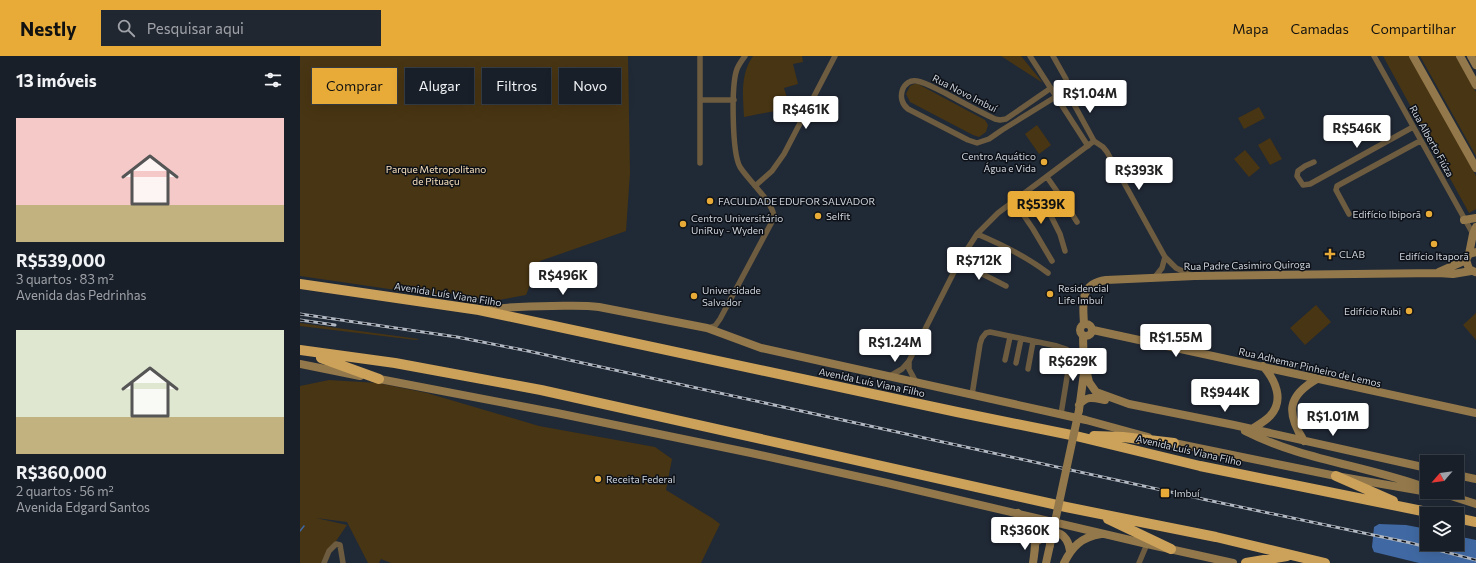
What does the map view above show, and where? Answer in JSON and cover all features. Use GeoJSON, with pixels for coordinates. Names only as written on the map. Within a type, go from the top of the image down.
{"type":"FeatureCollection","features":[{"type":"Feature","properties":{"kind":"highway","name":"Avenida Luís Viana Filho"},"geometry":{"type":"LineString","coordinates":[[300,284],[479,310],[1076,436],[1200,466],[1420,510]]}},
{"type":"Feature","properties":{"kind":"highway"},"geometry":{"type":"LineString","coordinates":[[300,351],[379,378]]}},
{"type":"Feature","properties":{"kind":"highway"},"geometry":{"type":"LineString","coordinates":[[300,351],[395,363],[541,390],[1325,563]]}},
{"type":"Feature","properties":{"kind":"highway"},"geometry":{"type":"LineString","coordinates":[[1076,436],[1123,437],[1174,444]]}},
{"type":"Feature","properties":{"kind":"highway"},"geometry":{"type":"LineString","coordinates":[[1336,476],[1414,509]]}},
{"type":"Feature","properties":{"kind":"highway"},"geometry":{"type":"LineString","coordinates":[[1095,513],[1172,549]]}},
{"type":"Feature","properties":{"kind":"highway"},"geometry":{"type":"LineString","coordinates":[[1464,519],[1476,522]]}},
{"type":"Feature","properties":{"kind":"highway"},"geometry":{"type":"LineString","coordinates":[[1246,563],[1294,556]]}},
{"type":"Feature","properties":{"kind":"main road"},"geometry":{"type":"LineString","coordinates":[[1413,56],[1476,168]]}},
{"type":"Feature","properties":{"kind":"main road"},"geometry":{"type":"LineString","coordinates":[[1460,56],[1476,85]]}},
{"type":"Feature","properties":{"kind":"main road"},"geometry":{"type":"LineString","coordinates":[[1471,56],[1476,65]]}},
{"type":"Feature","properties":{"kind":"main road"},"geometry":{"type":"LineString","coordinates":[[1464,220],[1476,218]]}},
{"type":"Feature","properties":{"kind":"main road","name":"Rua Alberto Fiúza"},"geometry":{"type":"LineString","coordinates":[[1471,255],[1475,233]]}},
{"type":"Feature","properties":{"kind":"main road"},"geometry":{"type":"LineString","coordinates":[[1471,255],[1467,266],[1473,272]]}},
{"type":"Feature","properties":{"kind":"main road","name":"Rua Padre Casimiro Quiroga"},"geometry":{"type":"LineString","coordinates":[[1438,273],[1471,255]]}},
{"type":"Feature","properties":{"kind":"main road","name":"Rua Padre Casimiro Quiroga"},"geometry":{"type":"LineString","coordinates":[[1085,337],[1080,334],[1081,326],[1087,324],[1083,301],[1084,295],[1089,287],[1096,282],[1106,280],[1195,276],[1453,274],[1473,272]]}},
{"type":"Feature","properties":{"kind":"main road","name":"Avenida Luís Viana Filho"},"geometry":{"type":"LineString","coordinates":[[479,310],[525,306],[580,305],[599,307],[707,328],[761,348],[1061,414],[1174,444],[1336,476],[1420,491]]}},
{"type":"Feature","properties":{"kind":"main road"},"geometry":{"type":"LineString","coordinates":[[1046,563],[1079,408],[1084,373],[1085,337],[1091,335],[1087,324]]}},
{"type":"Feature","properties":{"kind":"main road","name":"Rua Adhemar Pinheiro de Lemos"},"geometry":{"type":"LineString","coordinates":[[1087,324],[1317,379],[1476,413]]}},
{"type":"Feature","properties":{"kind":"main road"},"geometry":{"type":"LineString","coordinates":[[1084,361],[1089,382],[1096,392],[1129,404]]}},
{"type":"Feature","properties":{"kind":"main road"},"geometry":{"type":"LineString","coordinates":[[300,364],[379,378],[758,454],[1233,563]]}},
{"type":"Feature","properties":{"kind":"main road"},"geometry":{"type":"LineString","coordinates":[[1252,429],[1271,415],[1277,404],[1278,397],[1274,383],[1263,366]]}},
{"type":"Feature","properties":{"kind":"main road"},"geometry":{"type":"LineString","coordinates":[[1304,440],[1295,424],[1292,405],[1300,390],[1317,379]]}},
{"type":"Feature","properties":{"kind":"main road"},"geometry":{"type":"LineString","coordinates":[[1079,408],[1082,401],[1089,397],[1234,425],[1420,466]]}},
{"type":"Feature","properties":{"kind":"main road"},"geometry":{"type":"LineString","coordinates":[[1234,425],[1257,436],[1300,452],[1420,485]]}},
{"type":"Feature","properties":{"kind":"main road"},"geometry":{"type":"LineString","coordinates":[[1464,476],[1476,479]]}},
{"type":"Feature","properties":{"kind":"main road","name":"Avenida Luís Viana Filho"},"geometry":{"type":"LineString","coordinates":[[1460,499],[1476,504]]}},
{"type":"Feature","properties":{"kind":"main road"},"geometry":{"type":"LineString","coordinates":[[1018,513],[1033,531],[1036,542],[1033,563]]}},
{"type":"Feature","properties":{"kind":"main road"},"geometry":{"type":"LineString","coordinates":[[1036,542],[1047,535],[1058,533],[1066,538],[1070,551]]}},
{"type":"Feature","properties":{"kind":"main road"},"geometry":{"type":"LineString","coordinates":[[1064,563],[1070,551],[1082,540],[1104,534]]}},
{"type":"Feature","properties":{"kind":"street"},"geometry":{"type":"LineString","coordinates":[[700,56],[700,163]]}},
{"type":"Feature","properties":{"kind":"street"},"geometry":{"type":"LineString","coordinates":[[707,328],[715,326],[720,319],[774,218],[772,209],[740,166],[735,149],[734,100],[736,70],[745,56]]}},
{"type":"Feature","properties":{"kind":"street"},"geometry":{"type":"LineString","coordinates":[[755,186],[772,171],[784,154],[835,56]]}},
{"type":"Feature","properties":{"kind":"street"},"geometry":{"type":"LineString","coordinates":[[1030,56],[1088,146]]}},
{"type":"Feature","properties":{"kind":"street"},"geometry":{"type":"LineString","coordinates":[[1053,56],[1066,79],[1070,97],[1094,141],[1103,147],[1107,152],[1165,257],[1176,268],[1195,276]]}},
{"type":"Feature","properties":{"kind":"street","name":"Rua Alberto Fiúza"},"geometry":{"type":"LineString","coordinates":[[1374,56],[1464,220],[1475,233]]}},
{"type":"Feature","properties":{"kind":"street","name":"Rua Novo Imbuí"},"geometry":{"type":"LineString","coordinates":[[1052,88],[1006,119],[1000,120],[995,119],[915,80],[906,84],[900,97],[902,103],[908,109],[968,140],[977,143],[990,139],[1057,96]]}},
{"type":"Feature","properties":{"kind":"street"},"geometry":{"type":"LineString","coordinates":[[1057,96],[1061,95],[1070,97]]}},
{"type":"Feature","properties":{"kind":"street"},"geometry":{"type":"LineString","coordinates":[[701,100],[734,100]]}},
{"type":"Feature","properties":{"kind":"street"},"geometry":{"type":"LineString","coordinates":[[1029,104],[1034,110]]}},
{"type":"Feature","properties":{"kind":"street"},"geometry":{"type":"LineString","coordinates":[[1314,162],[1305,166],[1298,172],[1298,179],[1303,184],[1310,184],[1413,127]]}},
{"type":"Feature","properties":{"kind":"street"},"geometry":{"type":"LineString","coordinates":[[890,376],[902,369],[909,361],[959,262],[977,234],[992,218],[1094,141]]}},
{"type":"Feature","properties":{"kind":"street"},"geometry":{"type":"LineString","coordinates":[[1349,214],[1336,190],[1337,186],[1420,141]]}},
{"type":"Feature","properties":{"kind":"street"},"geometry":{"type":"LineString","coordinates":[[1047,177],[1077,222]]}},
{"type":"Feature","properties":{"kind":"street"},"geometry":{"type":"LineString","coordinates":[[1063,200],[1049,212],[1060,234],[1065,251]]}},
{"type":"Feature","properties":{"kind":"street"},"geometry":{"type":"LineString","coordinates":[[1014,201],[1052,260]]}},
{"type":"Feature","properties":{"kind":"street"},"geometry":{"type":"LineString","coordinates":[[977,234],[1027,258],[1048,273]]}},
{"type":"Feature","properties":{"kind":"street"},"geometry":{"type":"LineString","coordinates":[[1155,277],[1162,268],[1165,257]]}},
{"type":"Feature","properties":{"kind":"street"},"geometry":{"type":"LineString","coordinates":[[959,262],[1006,286]]}},
{"type":"Feature","properties":{"kind":"street"},"geometry":{"type":"LineString","coordinates":[[720,319],[724,334]]}},
{"type":"Feature","properties":{"kind":"street"},"geometry":{"type":"LineString","coordinates":[[972,395],[980,344],[984,334],[990,332],[1057,346],[1066,349],[1071,353],[1061,414]]}},
{"type":"Feature","properties":{"kind":"street"},"geometry":{"type":"LineString","coordinates":[[1004,360],[1010,337]]}},
{"type":"Feature","properties":{"kind":"street"},"geometry":{"type":"LineString","coordinates":[[1016,363],[1020,339]]}},
{"type":"Feature","properties":{"kind":"street"},"geometry":{"type":"LineString","coordinates":[[1028,369],[1033,342]]}},
{"type":"Feature","properties":{"kind":"street"},"geometry":{"type":"LineString","coordinates":[[1053,370],[1057,346]]}},
{"type":"Feature","properties":{"kind":"street"},"geometry":{"type":"LineString","coordinates":[[909,361],[909,369],[916,382]]}},
{"type":"Feature","properties":{"kind":"street"},"geometry":{"type":"LineString","coordinates":[[324,563],[329,551],[336,544],[340,545],[343,563]]}},
{"type":"Feature","properties":{"kind":"street"},"geometry":{"type":"LineString","coordinates":[[1139,563],[1147,544]]}},
{"type":"Feature","properties":{"kind":"green space","name":"Parque Metropolitano de Pituaçu"},"geometry":{"type":"Polygon","coordinates":[[[300,56],[628,56],[630,173],[626,231],[540,261],[526,295],[493,301],[456,293],[437,296],[300,276],[300,56]]]}},
{"type":"Feature","properties":{"kind":"green space"},"geometry":{"type":"Polygon","coordinates":[[[753,56],[802,56],[803,62],[793,64],[798,84],[784,88],[788,101],[779,103],[780,110],[744,117],[744,78],[753,56]]]}},
{"type":"Feature","properties":{"kind":"green space"},"geometry":{"type":"Polygon","coordinates":[[[1001,56],[1021,56],[1043,83],[1001,56]]]}},
{"type":"Feature","properties":{"kind":"green space"},"geometry":{"type":"Polygon","coordinates":[[[1383,56],[1412,56],[1439,102],[1476,176],[1476,209],[1469,213],[1383,56]]]}},
{"type":"Feature","properties":{"kind":"green space"},"geometry":{"type":"Polygon","coordinates":[[[1420,56],[1456,56],[1476,92],[1476,156],[1420,56]]]}},
{"type":"Feature","properties":{"kind":"green space"},"geometry":{"type":"Polygon","coordinates":[[[918,84],[985,120],[988,125],[986,132],[979,137],[973,135],[910,102],[906,94],[910,86],[918,84]]]}},
{"type":"Feature","properties":{"kind":"green space"},"geometry":{"type":"Polygon","coordinates":[[[1259,107],[1265,118],[1244,129],[1238,118],[1259,107]]]}},
{"type":"Feature","properties":{"kind":"green space"},"geometry":{"type":"Polygon","coordinates":[[[1037,125],[1051,145],[1039,154],[1025,134],[1037,125]]]}},
{"type":"Feature","properties":{"kind":"green space"},"geometry":{"type":"Polygon","coordinates":[[[1270,138],[1282,159],[1270,165],[1258,145],[1270,138]]]}},
{"type":"Feature","properties":{"kind":"green space"},"geometry":{"type":"Polygon","coordinates":[[[1245,150],[1260,168],[1249,177],[1234,159],[1245,150]]]}},
{"type":"Feature","properties":{"kind":"green space"},"geometry":{"type":"Polygon","coordinates":[[[1316,305],[1331,322],[1305,345],[1290,328],[1316,305]]]}},
{"type":"Feature","properties":{"kind":"green space"},"geometry":{"type":"Polygon","coordinates":[[[1476,313],[1476,340],[1463,325],[1476,313]]]}},
{"type":"Feature","properties":{"kind":"green space"},"geometry":{"type":"Polygon","coordinates":[[[300,323],[419,339],[416,340],[300,326],[300,323]]]}},
{"type":"Feature","properties":{"kind":"green space"},"geometry":{"type":"Polygon","coordinates":[[[329,380],[378,383],[427,393],[539,426],[655,447],[672,459],[666,490],[720,524],[701,563],[391,563],[381,559],[379,563],[368,563],[347,522],[316,518],[347,525],[321,563],[300,563],[300,386],[329,380]]]}},
{"type":"Feature","properties":{"kind":"water"},"geometry":{"type":"Polygon","coordinates":[[[1379,524],[1406,525],[1420,528],[1420,551],[1464,551],[1464,537],[1476,540],[1476,563],[1419,563],[1374,552],[1372,547],[1374,527],[1379,524]]]}},
{"type":"Feature","properties":{"kind":"waterway"},"geometry":{"type":"LineString","coordinates":[[300,531],[304,526]]}},
{"type":"Feature","properties":{"kind":"railway"},"geometry":{"type":"LineString","coordinates":[[300,314],[457,337],[528,351],[1207,500],[1411,543],[1476,560]]}},
{"type":"Feature","properties":{"kind":"railway"},"geometry":{"type":"LineString","coordinates":[[300,320],[335,325]]}},
{"type":"Feature","properties":{"kind":"place","name":"Centro Aquático Água e Vida"},"geometry":{"type":"Point","coordinates":[1044,162]}},
{"type":"Feature","properties":{"kind":"place","name":"FACULDADE EDUFOR SALVADOR"},"geometry":{"type":"Point","coordinates":[710,201]}},
{"type":"Feature","properties":{"kind":"place","name":"Edifício Ibiporã"},"geometry":{"type":"Point","coordinates":[1429,214]}},
{"type":"Feature","properties":{"kind":"place","name":"Selfit"},"geometry":{"type":"Point","coordinates":[818,216]}},
{"type":"Feature","properties":{"kind":"place","name":"Centro Universitário UniRuy - Wyden"},"geometry":{"type":"Point","coordinates":[683,224]}},
{"type":"Feature","properties":{"kind":"place","name":"Edifício Itaporã"},"geometry":{"type":"Point","coordinates":[1434,244]}},
{"type":"Feature","properties":{"kind":"place","name":"CLAB"},"geometry":{"type":"Point","coordinates":[1330,254]}},
{"type":"Feature","properties":{"kind":"place","name":"Residencial Life Imbuí"},"geometry":{"type":"Point","coordinates":[1050,294]}},
{"type":"Feature","properties":{"kind":"place","name":"Universidade Salvador"},"geometry":{"type":"Point","coordinates":[694,296]}},
{"type":"Feature","properties":{"kind":"place","name":"Edifício Rubi"},"geometry":{"type":"Point","coordinates":[1409,311]}},
{"type":"Feature","properties":{"kind":"place","name":"Receita Federal"},"geometry":{"type":"Point","coordinates":[598,479]}},
{"type":"Feature","properties":{"kind":"place","name":"Imbuí"},"geometry":{"type":"Point","coordinates":[1165,493]}}]}
